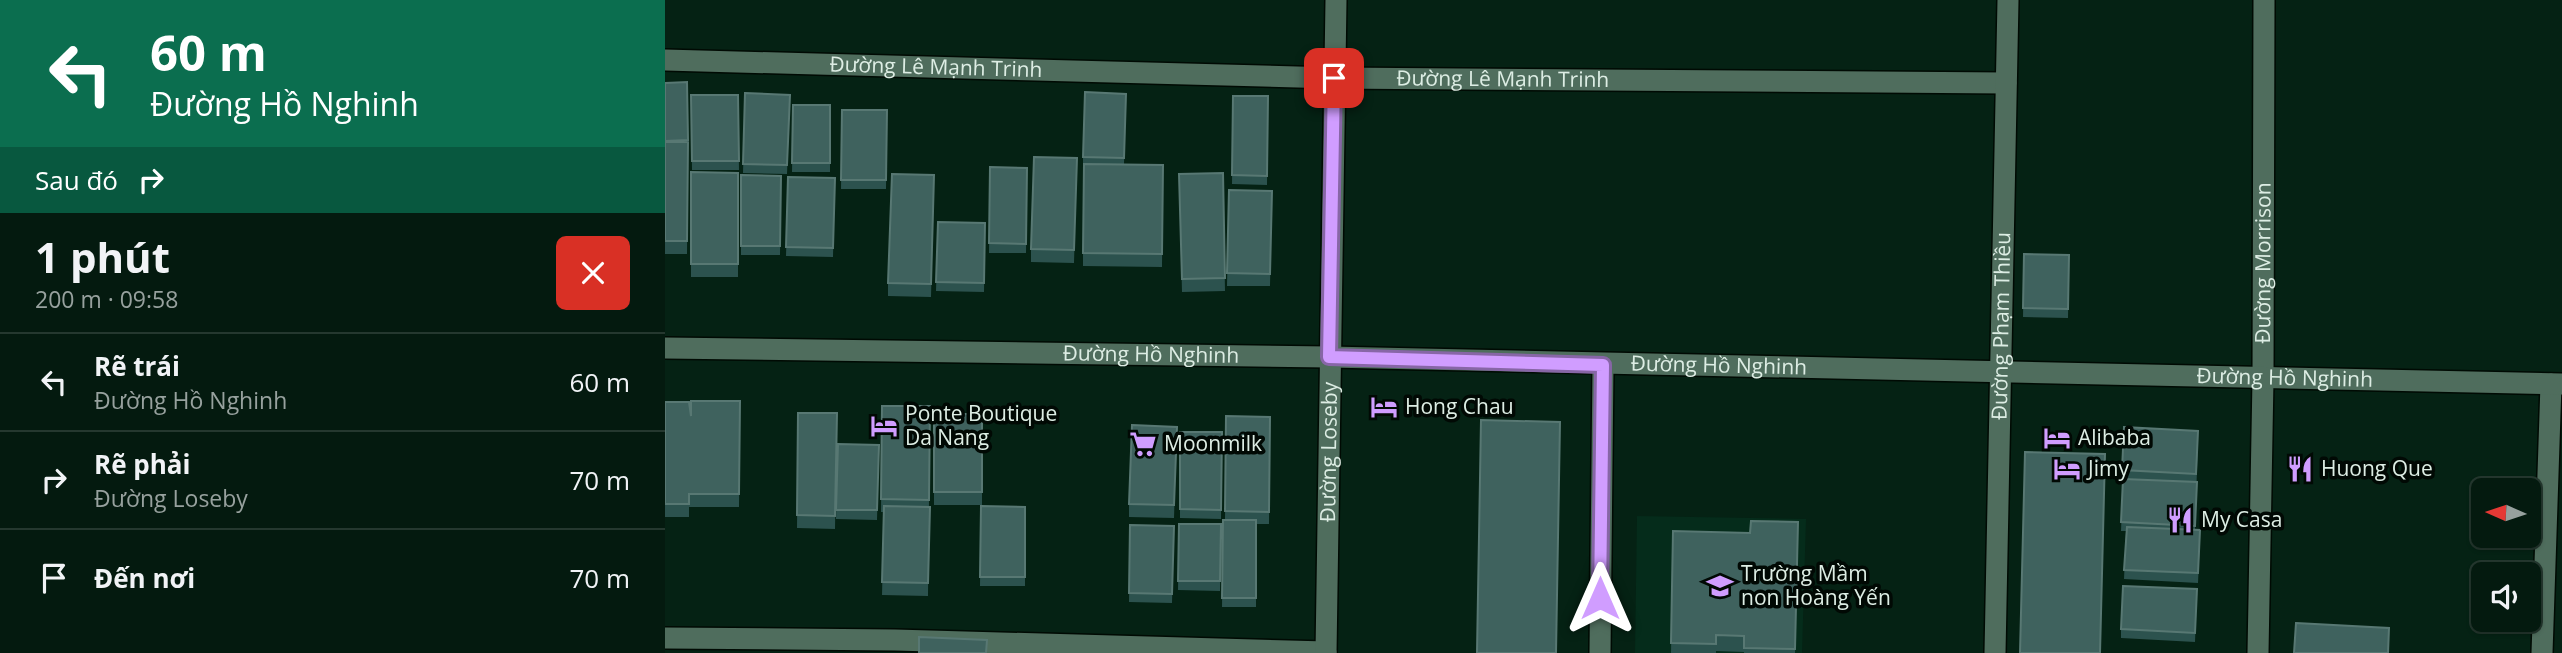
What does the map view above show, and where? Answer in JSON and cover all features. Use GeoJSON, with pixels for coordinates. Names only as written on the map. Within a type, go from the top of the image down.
{"type":"FeatureCollection","features":[{"type":"Feature","properties":{"kind":"street","name":"Đường Loseby"},"geometry":{"type":"LineString","coordinates":[[1326,652],[1336,0]]}},
{"type":"Feature","properties":{"kind":"street","name":"Đường Phạm Thiều"},"geometry":{"type":"LineString","coordinates":[[1995,653],[2008,0]]}},
{"type":"Feature","properties":{"kind":"street","name":"Đường Morrison"},"geometry":{"type":"LineString","coordinates":[[2258,653],[2263,379],[2264,0]]}},
{"type":"Feature","properties":{"kind":"street","name":"Đường Lê Mạnh Trinh"},"geometry":{"type":"LineString","coordinates":[[665,60],[1334,78],[2005,83]]}},
{"type":"Feature","properties":{"kind":"street","name":"Đường Hồ Nghinh"},"geometry":{"type":"LineString","coordinates":[[665,348],[1329,357],[2557,384]]}},
{"type":"Feature","properties":{"kind":"street"},"geometry":{"type":"LineString","coordinates":[[1600,653],[1603,365]]}},
{"type":"Feature","properties":{"kind":"street"},"geometry":{"type":"LineString","coordinates":[[2542,653],[2557,384]]}},
{"type":"Feature","properties":{"kind":"street"},"geometry":{"type":"LineString","coordinates":[[679,643],[1326,652]]}},
{"type":"Feature","properties":{"kind":"shaded area","name":"Trường Mầm non Hoàng Yến"},"geometry":{"type":"Polygon","coordinates":[[[1637,516],[1806,519],[1802,653],[1635,653],[1637,516]]]}},
{"type":"Feature","properties":{"kind":"building"},"geometry":{"type":"Polygon","coordinates":[[[687,82],[688,140],[665,141],[665,83],[687,82]]]}},
{"type":"Feature","properties":{"kind":"building"},"geometry":{"type":"Polygon","coordinates":[[[1085,92],[1126,94],[1124,158],[1083,157],[1085,92]]]}},
{"type":"Feature","properties":{"kind":"building"},"geometry":{"type":"Polygon","coordinates":[[[745,93],[790,95],[787,165],[743,164],[745,93]]]}},
{"type":"Feature","properties":{"kind":"building"},"geometry":{"type":"Polygon","coordinates":[[[691,95],[738,95],[739,161],[692,161],[691,95]]]}},
{"type":"Feature","properties":{"kind":"building"},"geometry":{"type":"Polygon","coordinates":[[[1233,96],[1268,96],[1267,176],[1232,175],[1233,96]]]}},
{"type":"Feature","properties":{"kind":"building"},"geometry":{"type":"Polygon","coordinates":[[[793,105],[830,105],[830,163],[792,163],[793,105]]]}},
{"type":"Feature","properties":{"kind":"building"},"geometry":{"type":"Polygon","coordinates":[[[842,110],[887,110],[886,180],[841,180],[842,110]]]}},
{"type":"Feature","properties":{"kind":"building"},"geometry":{"type":"Polygon","coordinates":[[[665,142],[688,142],[687,241],[665,241],[665,142]]]}},
{"type":"Feature","properties":{"kind":"building"},"geometry":{"type":"Polygon","coordinates":[[[1034,157],[1077,158],[1074,250],[1031,249],[1034,157]]]}},
{"type":"Feature","properties":{"kind":"building"},"geometry":{"type":"Polygon","coordinates":[[[1084,164],[1163,165],[1162,254],[1083,253],[1084,164]]]}},
{"type":"Feature","properties":{"kind":"building"},"geometry":{"type":"Polygon","coordinates":[[[990,167],[1027,168],[1026,244],[989,243],[990,167]]]}},
{"type":"Feature","properties":{"kind":"building"},"geometry":{"type":"Polygon","coordinates":[[[691,172],[738,173],[738,264],[691,264],[691,172]]]}},
{"type":"Feature","properties":{"kind":"building"},"geometry":{"type":"Polygon","coordinates":[[[1223,173],[1225,278],[1182,279],[1179,174],[1223,173]]]}},
{"type":"Feature","properties":{"kind":"building"},"geometry":{"type":"Polygon","coordinates":[[[892,174],[934,175],[931,284],[888,283],[892,174]]]}},
{"type":"Feature","properties":{"kind":"building"},"geometry":{"type":"Polygon","coordinates":[[[741,175],[781,176],[780,246],[741,246],[741,175]]]}},
{"type":"Feature","properties":{"kind":"building"},"geometry":{"type":"Polygon","coordinates":[[[788,177],[835,178],[833,248],[786,247],[788,177]]]}},
{"type":"Feature","properties":{"kind":"building"},"geometry":{"type":"Polygon","coordinates":[[[1229,190],[1272,191],[1270,274],[1227,273],[1229,190]]]}},
{"type":"Feature","properties":{"kind":"building"},"geometry":{"type":"Polygon","coordinates":[[[938,222],[985,223],[984,283],[936,282],[938,222]]]}},
{"type":"Feature","properties":{"kind":"building"},"geometry":{"type":"Polygon","coordinates":[[[2024,254],[2069,255],[2068,309],[2023,308],[2024,254]]]}},
{"type":"Feature","properties":{"kind":"building"},"geometry":{"type":"Polygon","coordinates":[[[691,401],[740,401],[739,494],[689,494],[689,504],[665,504],[665,402],[689,402],[691,416],[691,401]]]}},
{"type":"Feature","properties":{"kind":"building"},"geometry":{"type":"Polygon","coordinates":[[[882,406],[930,406],[929,500],[881,499],[882,406]]]}},
{"type":"Feature","properties":{"kind":"building"},"geometry":{"type":"Polygon","coordinates":[[[798,413],[837,413],[835,516],[797,515],[798,413]]]}},
{"type":"Feature","properties":{"kind":"building"},"geometry":{"type":"Polygon","coordinates":[[[934,414],[982,414],[982,492],[934,492],[934,414]]]}},
{"type":"Feature","properties":{"kind":"building"},"geometry":{"type":"Polygon","coordinates":[[[1226,416],[1270,417],[1269,512],[1225,511],[1226,416]]]}},
{"type":"Feature","properties":{"kind":"building"},"geometry":{"type":"Polygon","coordinates":[[[1481,420],[1560,422],[1556,653],[1477,653],[1481,420]]]}},
{"type":"Feature","properties":{"kind":"building"},"geometry":{"type":"Polygon","coordinates":[[[1132,425],[1177,427],[1174,505],[1129,504],[1132,425]]]}},
{"type":"Feature","properties":{"kind":"building"},"geometry":{"type":"Polygon","coordinates":[[[2124,427],[2198,431],[2196,474],[2122,470],[2124,427]]]}},
{"type":"Feature","properties":{"kind":"building"},"geometry":{"type":"Polygon","coordinates":[[[1180,432],[1222,432],[1221,510],[1180,509],[1180,432]]]}},
{"type":"Feature","properties":{"kind":"building"},"geometry":{"type":"Polygon","coordinates":[[[838,444],[879,445],[877,510],[836,510],[838,444]]]}},
{"type":"Feature","properties":{"kind":"building"},"geometry":{"type":"Polygon","coordinates":[[[2025,452],[2105,454],[2100,653],[2020,653],[2025,452]]]}},
{"type":"Feature","properties":{"kind":"building"},"geometry":{"type":"Polygon","coordinates":[[[2123,479],[2197,482],[2195,526],[2121,522],[2123,479]]]}},
{"type":"Feature","properties":{"kind":"building"},"geometry":{"type":"Polygon","coordinates":[[[884,506],[930,507],[928,583],[882,582],[884,506]]]}},
{"type":"Feature","properties":{"kind":"building"},"geometry":{"type":"Polygon","coordinates":[[[981,506],[1025,507],[1025,577],[980,577],[981,506]]]}},
{"type":"Feature","properties":{"kind":"building"},"geometry":{"type":"Polygon","coordinates":[[[1223,520],[1256,520],[1256,598],[1222,598],[1223,520]]]}},
{"type":"Feature","properties":{"kind":"building","name":"Trường Mầm non Hoàng Yến"},"geometry":{"type":"Polygon","coordinates":[[[1751,521],[1798,522],[1795,649],[1744,648],[1744,636],[1716,635],[1716,644],[1671,643],[1673,531],[1750,533],[1751,521]]]}},
{"type":"Feature","properties":{"kind":"building"},"geometry":{"type":"Polygon","coordinates":[[[1179,524],[1221,524],[1220,581],[1178,581],[1179,524]]]}},
{"type":"Feature","properties":{"kind":"building"},"geometry":{"type":"Polygon","coordinates":[[[1130,525],[1174,526],[1172,594],[1129,593],[1130,525]]]}},
{"type":"Feature","properties":{"kind":"building"},"geometry":{"type":"Polygon","coordinates":[[[2127,527],[2200,530],[2198,573],[2124,570],[2127,527]]]}},
{"type":"Feature","properties":{"kind":"building"},"geometry":{"type":"Polygon","coordinates":[[[2123,586],[2197,589],[2195,633],[2121,629],[2123,586]]]}},
{"type":"Feature","properties":{"kind":"building"},"geometry":{"type":"Polygon","coordinates":[[[2296,623],[2389,628],[2388,653],[2294,653],[2296,623]]]}},
{"type":"Feature","properties":{"kind":"building"},"geometry":{"type":"Polygon","coordinates":[[[919,637],[987,640],[986,653],[919,653],[919,637]]]}},
{"type":"Feature","properties":{"kind":"place","name":"Hong Chau"},"geometry":{"type":"Point","coordinates":[1384,407]}},
{"type":"Feature","properties":{"kind":"place","name":"Ponte Boutique Da Nang"},"geometry":{"type":"Point","coordinates":[884,426]}},
{"type":"Feature","properties":{"kind":"place","name":"Alibaba"},"geometry":{"type":"Point","coordinates":[2057,438]}},
{"type":"Feature","properties":{"kind":"place","name":"Moonmilk"},"geometry":{"type":"Point","coordinates":[1143,444]}},
{"type":"Feature","properties":{"kind":"place","name":"Jimy"},"geometry":{"type":"Point","coordinates":[2067,469]}},
{"type":"Feature","properties":{"kind":"place","name":"Huong Que"},"geometry":{"type":"Point","coordinates":[2300,469]}},
{"type":"Feature","properties":{"kind":"place","name":"My Casa"},"geometry":{"type":"Point","coordinates":[2180,520]}},
{"type":"Feature","properties":{"kind":"place","name":"Trường Mầm non Hoàng Yến"},"geometry":{"type":"Point","coordinates":[1720,586]}},
{"type":"Feature","properties":{"kind":"route"},"geometry":{"type":"LineString","coordinates":[[1334,78],[1329,357],[1603,365],[1600,434],[1600,598]]}}]}
